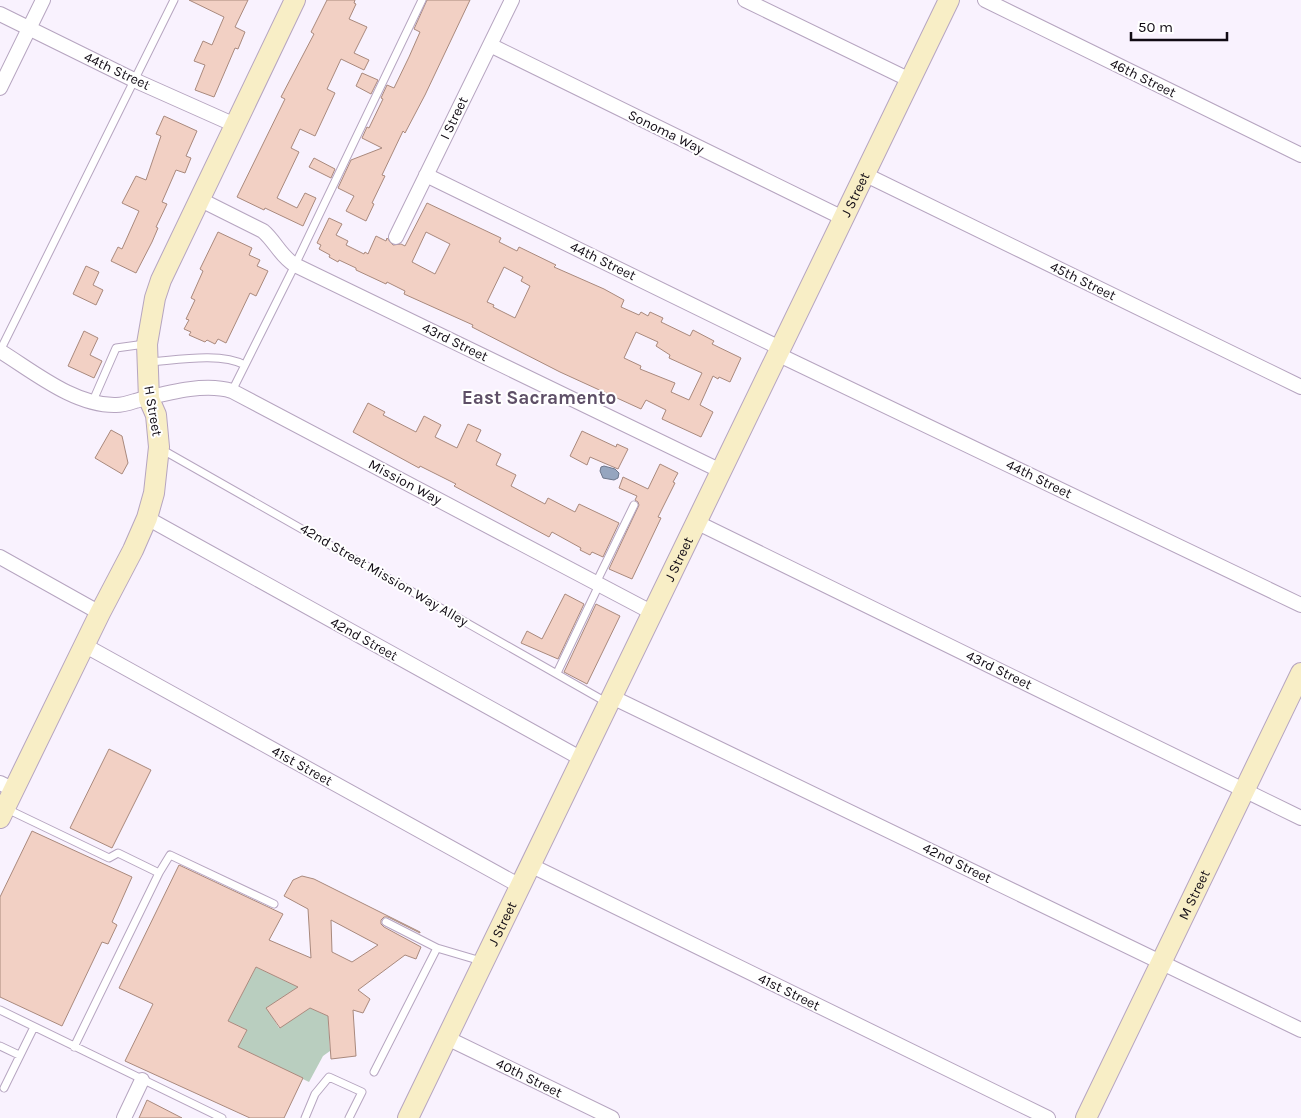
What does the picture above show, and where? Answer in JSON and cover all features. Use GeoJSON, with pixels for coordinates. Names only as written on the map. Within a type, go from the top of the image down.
{"type":"FeatureCollection","features":[{"type":"Feature","properties":{"kind":"main road","name":"H Street"},"geometry":{"type":"LineString","coordinates":[[5,800],[137,543],[147,518],[154,493],[159,447],[156,415],[149,399],[146,353],[155,298],[161,280],[295,0]]}},
{"type":"Feature","properties":{"kind":"main road","name":"J Street"},"geometry":{"type":"LineString","coordinates":[[408,1118],[949,0]]}},
{"type":"Feature","properties":{"kind":"main road","name":"M Street"},"geometry":{"type":"LineString","coordinates":[[1086,1118],[1301,673]]}},
{"type":"Feature","properties":{"kind":"street"},"geometry":{"type":"LineString","coordinates":[[0,88],[43,0]]}},
{"type":"Feature","properties":{"kind":"street","name":"I Street"},"geometry":{"type":"LineString","coordinates":[[396,237],[512,0]]}},
{"type":"Feature","properties":{"kind":"street"},"geometry":{"type":"LineString","coordinates":[[745,0],[910,80]]}},
{"type":"Feature","properties":{"kind":"street","name":"46th Street"},"geometry":{"type":"LineString","coordinates":[[985,0],[1301,155]]}},
{"type":"Feature","properties":{"kind":"street","name":"44th Street"},"geometry":{"type":"LineString","coordinates":[[0,14],[134,80],[235,126]]}},
{"type":"Feature","properties":{"kind":"street","name":"Sonoma Way"},"geometry":{"type":"LineString","coordinates":[[490,45],[843,218]]}},
{"type":"Feature","properties":{"kind":"street","name":"45th Street"},"geometry":{"type":"LineString","coordinates":[[864,174],[1301,387]]}},
{"type":"Feature","properties":{"kind":"street","name":"44th Street"},"geometry":{"type":"LineString","coordinates":[[426,175],[778,351],[1301,605]]}},
{"type":"Feature","properties":{"kind":"street","name":"43rd Street"},"geometry":{"type":"LineString","coordinates":[[199,200],[263,231],[284,256],[296,265],[721,470]]}},
{"type":"Feature","properties":{"kind":"street"},"geometry":{"type":"LineString","coordinates":[[0,351],[58,387],[92,403],[117,405],[149,399]]}},
{"type":"Feature","properties":{"kind":"street","name":"Mission Way"},"geometry":{"type":"LineString","coordinates":[[149,399],[200,387],[214,387],[232,391],[652,613]]}},
{"type":"Feature","properties":{"kind":"street","name":"42nd Street"},"geometry":{"type":"LineString","coordinates":[[147,518],[582,759]]}},
{"type":"Feature","properties":{"kind":"street","name":"43rd Street"},"geometry":{"type":"LineString","coordinates":[[696,522],[1301,818]]}},
{"type":"Feature","properties":{"kind":"street"},"geometry":{"type":"LineString","coordinates":[[0,557],[100,613]]}},
{"type":"Feature","properties":{"kind":"street","name":"41st Street"},"geometry":{"type":"LineString","coordinates":[[84,645],[520,886]]}},
{"type":"Feature","properties":{"kind":"street","name":"42nd Street"},"geometry":{"type":"LineString","coordinates":[[611,700],[1301,1030]]}},
{"type":"Feature","properties":{"kind":"street","name":"41st Street"},"geometry":{"type":"LineString","coordinates":[[530,865],[1048,1118]]}},
{"type":"Feature","properties":{"kind":"street","name":"40th Street"},"geometry":{"type":"LineString","coordinates":[[447,1038],[612,1118]]}},
{"type":"Feature","properties":{"kind":"street"},"geometry":{"type":"LineString","coordinates":[[124,1118],[142,1080]]}},
{"type":"Feature","properties":{"kind":"lane"},"geometry":{"type":"LineString","coordinates":[[0,351],[174,0]]}},
{"type":"Feature","properties":{"kind":"lane"},"geometry":{"type":"LineString","coordinates":[[232,391],[296,265],[422,0]]}},
{"type":"Feature","properties":{"kind":"lane"},"geometry":{"type":"LineString","coordinates":[[92,403],[116,348],[146,353],[233,360],[245,365]]}},
{"type":"Feature","properties":{"kind":"lane","name":"42nd Street Mission Way Alley"},"geometry":{"type":"LineString","coordinates":[[159,447],[557,674],[611,700]]}},
{"type":"Feature","properties":{"kind":"lane"},"geometry":{"type":"LineString","coordinates":[[557,674],[634,505]]}},
{"type":"Feature","properties":{"kind":"lane"},"geometry":{"type":"LineString","coordinates":[[5,800],[109,858],[118,852],[159,873]]}},
{"type":"Feature","properties":{"kind":"lane"},"geometry":{"type":"LineString","coordinates":[[74,1047],[159,873],[170,855],[274,904]]}},
{"type":"Feature","properties":{"kind":"lane"},"geometry":{"type":"LineString","coordinates":[[386,922],[437,948],[484,962]]}},
{"type":"Feature","properties":{"kind":"lane"},"geometry":{"type":"LineString","coordinates":[[374,1072],[437,948]]}},
{"type":"Feature","properties":{"kind":"lane"},"geometry":{"type":"LineString","coordinates":[[0,1010],[222,1118]]}},
{"type":"Feature","properties":{"kind":"lane"},"geometry":{"type":"LineString","coordinates":[[4,1088],[34,1027]]}},
{"type":"Feature","properties":{"kind":"lane"},"geometry":{"type":"LineString","coordinates":[[0,1046],[19,1055]]}},
{"type":"Feature","properties":{"kind":"lane"},"geometry":{"type":"LineString","coordinates":[[305,1118],[315,1094],[330,1077],[362,1092],[350,1118]]}},
{"type":"Feature","properties":{"kind":"green space"},"geometry":{"type":"Polygon","coordinates":[[[256,967],[298,987],[267,1008],[279,1028],[310,1008],[328,1016],[330,1051],[323,1056],[309,1082],[238,1047],[247,1030],[228,1021],[256,967]]]}},
{"type":"Feature","properties":{"kind":"water"},"geometry":{"type":"Polygon","coordinates":[[[601,467],[615,469],[619,473],[618,478],[614,480],[603,478],[600,471],[601,467]]]}},
{"type":"Feature","properties":{"kind":"building"},"geometry":{"type":"Polygon","coordinates":[[[189,0],[248,0],[235,27],[245,32],[238,49],[235,48],[214,97],[195,90],[205,65],[194,61],[203,41],[212,45],[224,17],[189,0]]]}},
{"type":"Feature","properties":{"kind":"building"},"geometry":{"type":"Polygon","coordinates":[[[327,0],[355,0],[354,3],[356,4],[349,19],[367,27],[354,53],[369,60],[364,70],[341,59],[327,89],[335,93],[315,136],[300,129],[291,148],[299,152],[277,198],[297,208],[305,193],[316,198],[303,226],[237,197],[285,99],[281,97],[314,34],[311,32],[327,0]]]}},
{"type":"Feature","properties":{"kind":"building"},"geometry":{"type":"Polygon","coordinates":[[[427,0],[470,0],[425,95],[405,133],[403,131],[382,175],[385,176],[366,221],[346,211],[354,196],[338,188],[351,160],[382,148],[362,138],[383,99],[381,98],[387,85],[394,88],[409,57],[420,32],[414,29],[427,0]]]}},
{"type":"Feature","properties":{"kind":"building"},"geometry":{"type":"Polygon","coordinates":[[[362,73],[378,80],[371,94],[356,86],[362,73]]]}},
{"type":"Feature","properties":{"kind":"building"},"geometry":{"type":"Polygon","coordinates":[[[164,116],[197,131],[186,156],[191,158],[185,173],[176,170],[162,202],[167,204],[156,227],[158,228],[136,273],[111,261],[118,247],[122,249],[139,211],[122,203],[136,176],[146,180],[161,136],[156,134],[164,116]]]}},
{"type":"Feature","properties":{"kind":"building"},"geometry":{"type":"Polygon","coordinates":[[[314,158],[335,169],[331,178],[309,167],[314,158]]]}},
{"type":"Feature","properties":{"kind":"building"},"geometry":{"type":"Polygon","coordinates":[[[427,203],[501,238],[499,242],[517,251],[519,247],[556,265],[554,267],[604,289],[624,300],[621,307],[639,315],[641,312],[648,316],[650,312],[663,318],[661,322],[690,336],[693,330],[714,341],[712,344],[741,358],[730,382],[713,376],[700,405],[713,412],[701,437],[662,419],[666,410],[646,400],[641,409],[560,372],[472,327],[473,325],[404,294],[405,291],[387,282],[386,284],[339,260],[338,262],[319,249],[321,245],[317,243],[329,218],[342,224],[336,235],[348,241],[346,245],[364,254],[365,252],[368,254],[376,236],[386,241],[387,238],[393,245],[401,244],[405,246],[427,203]],[[426,232],[412,262],[435,274],[450,244],[426,232]],[[504,267],[487,302],[515,318],[530,286],[521,281],[523,277],[504,267]],[[636,332],[624,358],[641,366],[640,369],[675,383],[671,392],[689,400],[702,373],[669,358],[670,355],[656,346],[658,342],[636,332]]]}},
{"type":"Feature","properties":{"kind":"building"},"geometry":{"type":"Polygon","coordinates":[[[218,232],[252,248],[249,255],[260,260],[257,266],[268,271],[256,296],[250,293],[226,343],[218,339],[215,344],[189,335],[191,332],[184,329],[189,320],[186,319],[195,300],[191,298],[203,271],[200,269],[218,232]]]}},
{"type":"Feature","properties":{"kind":"building"},"geometry":{"type":"Polygon","coordinates":[[[86,266],[99,272],[93,285],[103,290],[96,305],[73,294],[86,266]]]}},
{"type":"Feature","properties":{"kind":"building"},"geometry":{"type":"Polygon","coordinates":[[[84,331],[98,338],[90,355],[102,361],[94,378],[68,366],[84,331]]]}},
{"type":"Feature","properties":{"kind":"building"},"geometry":{"type":"Polygon","coordinates":[[[368,403],[385,412],[383,415],[416,432],[424,416],[441,425],[435,437],[457,448],[468,424],[481,430],[476,441],[501,454],[496,465],[516,475],[511,486],[545,504],[548,498],[575,512],[579,504],[619,523],[603,557],[592,552],[590,555],[552,532],[549,537],[454,486],[456,484],[420,466],[419,468],[353,432],[368,403]]]}},
{"type":"Feature","properties":{"kind":"building"},"geometry":{"type":"Polygon","coordinates":[[[111,430],[122,436],[128,463],[122,474],[95,458],[111,430]]]}},
{"type":"Feature","properties":{"kind":"building"},"geometry":{"type":"Polygon","coordinates":[[[582,431],[616,447],[617,444],[628,449],[618,469],[590,457],[587,465],[570,456],[582,431]]]}},
{"type":"Feature","properties":{"kind":"building"},"geometry":{"type":"Polygon","coordinates":[[[660,464],[678,473],[658,517],[661,518],[632,579],[609,569],[639,505],[635,500],[637,496],[619,488],[623,477],[648,489],[660,464]]]}},
{"type":"Feature","properties":{"kind":"building"},"geometry":{"type":"Polygon","coordinates":[[[565,594],[584,604],[558,659],[521,643],[527,631],[542,639],[565,594]]]}},
{"type":"Feature","properties":{"kind":"building"},"geometry":{"type":"Polygon","coordinates":[[[596,604],[620,616],[587,684],[564,672],[596,604]]]}},
{"type":"Feature","properties":{"kind":"building"},"geometry":{"type":"Polygon","coordinates":[[[109,749],[151,770],[112,848],[70,828],[109,749]]]}},
{"type":"Feature","properties":{"kind":"building"},"geometry":{"type":"Polygon","coordinates":[[[32,831],[132,877],[112,922],[117,925],[108,944],[102,942],[62,1026],[0,997],[0,897],[32,831]]]}},
{"type":"Feature","properties":{"kind":"building"},"geometry":{"type":"Polygon","coordinates":[[[179,865],[283,914],[269,940],[311,958],[308,909],[284,896],[293,880],[302,876],[314,879],[420,932],[388,917],[384,917],[381,920],[381,924],[384,927],[421,947],[416,959],[405,955],[358,990],[370,999],[363,1013],[353,1010],[356,1056],[331,1059],[328,1016],[310,1008],[280,1028],[266,1008],[298,987],[256,967],[228,1021],[247,1030],[238,1047],[303,1078],[284,1118],[250,1118],[125,1061],[153,1004],[119,988],[179,865]],[[331,920],[332,952],[352,962],[378,945],[331,920]]]}},
{"type":"Feature","properties":{"kind":"building"},"geometry":{"type":"Polygon","coordinates":[[[147,1100],[182,1118],[139,1118],[147,1100]]]}},
{"type":"Feature","properties":{"kind":"district","name":"East Sacramento"},"geometry":{"type":"Point","coordinates":[539,398]}}]}
